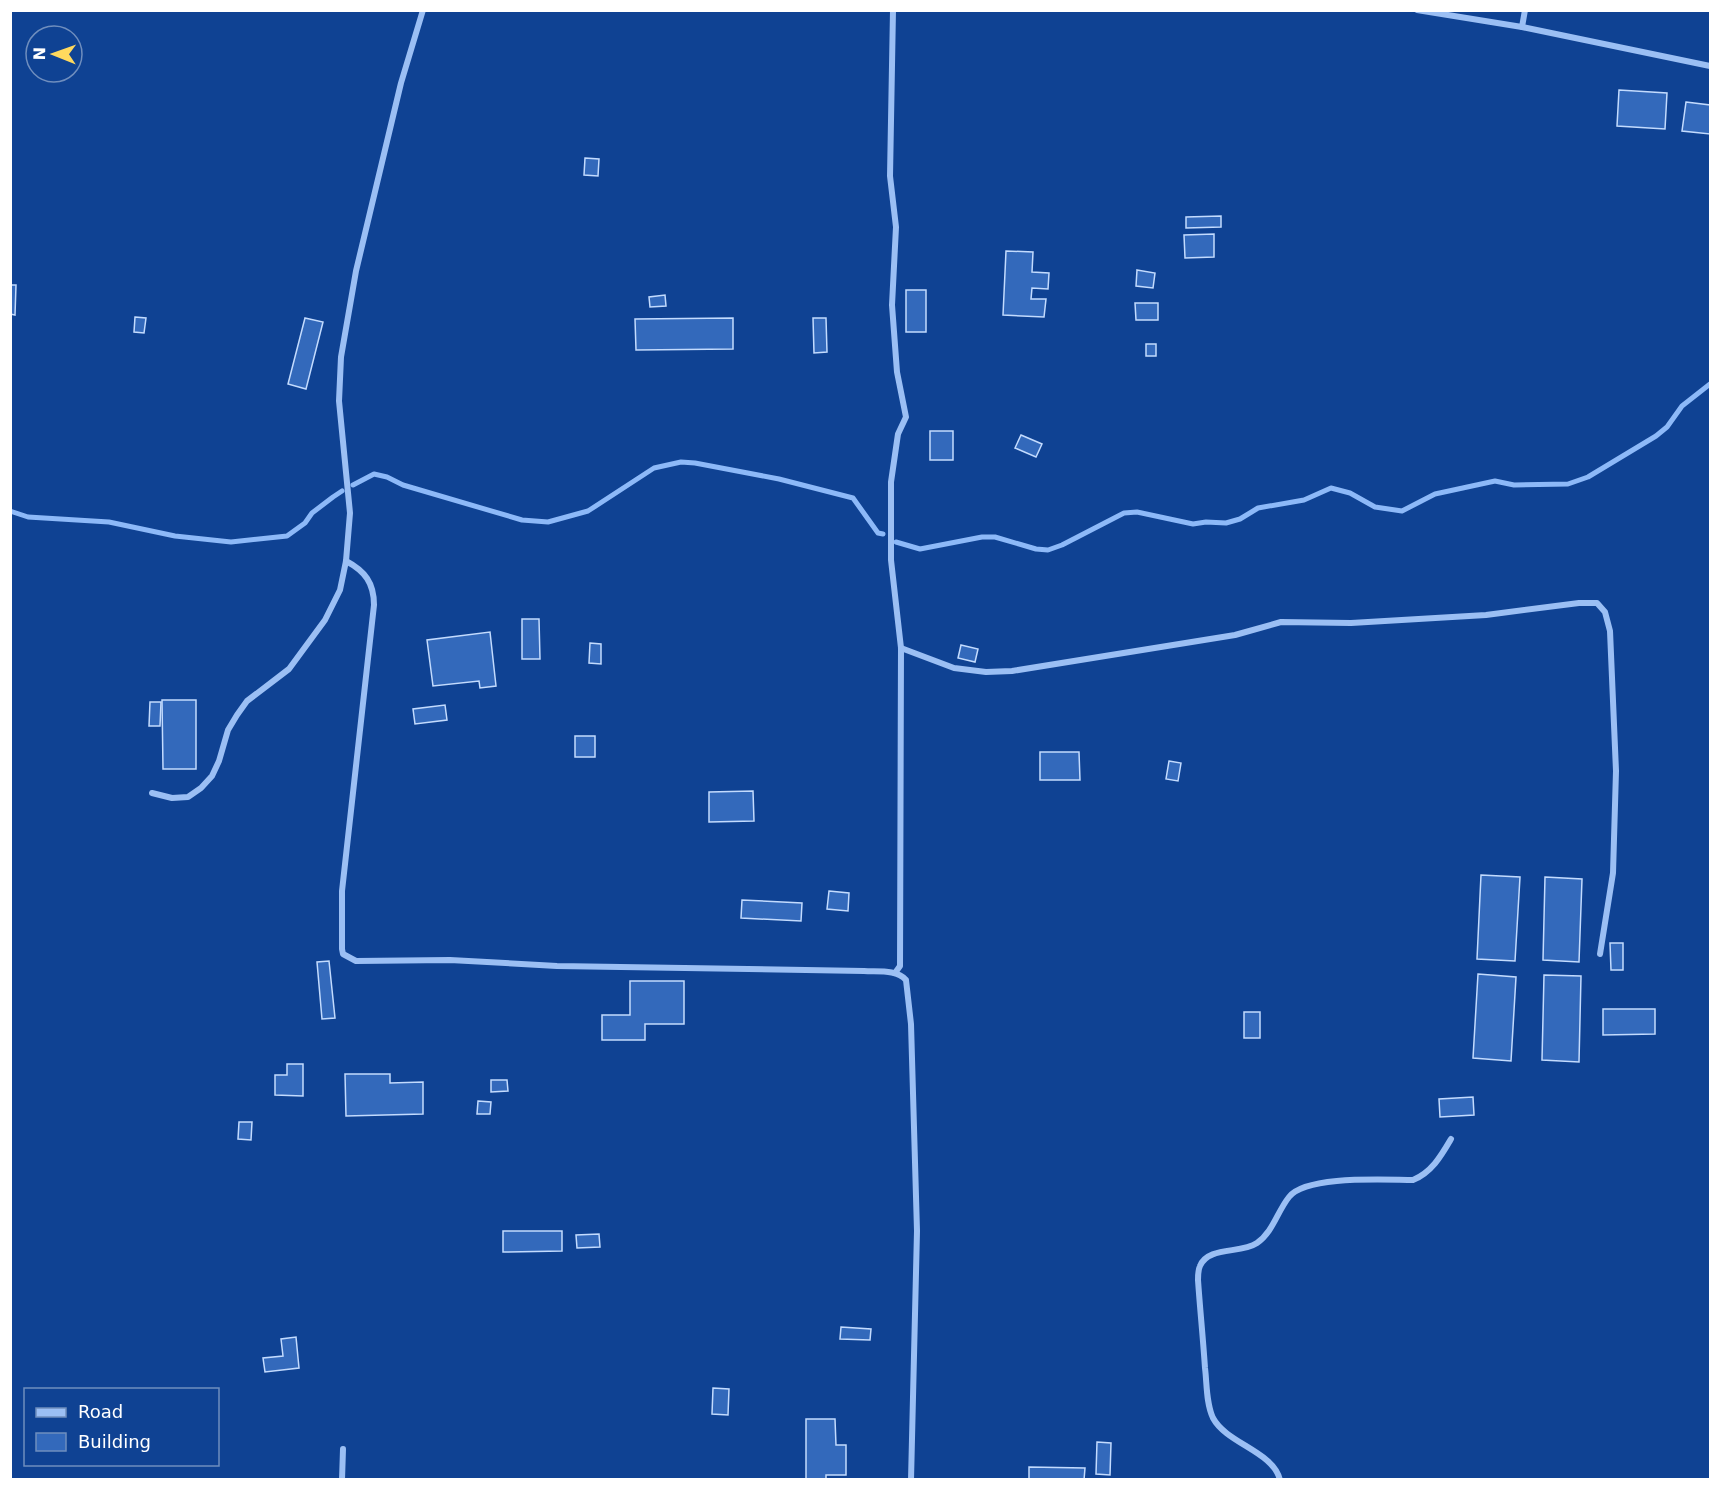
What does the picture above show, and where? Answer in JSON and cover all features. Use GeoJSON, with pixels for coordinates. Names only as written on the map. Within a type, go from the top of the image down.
{"type":"FeatureCollection","features":[{"type":"Feature","properties":{"kind":"street"},"geometry":{"type":"LineString","coordinates":[[152,793],[172,798],[188,797],[201,788],[212,776],[228,730],[247,701],[290,669],[326,620],[340,590],[346,561],[350,513],[339,401],[341,357],[356,271],[402,83],[423,10]]}},
{"type":"Feature","properties":{"kind":"street"},"geometry":{"type":"LineString","coordinates":[[893,10],[890,176],[896,227],[892,305],[897,372],[906,417],[898,434],[891,482],[891,561],[901,648],[900,966],[895,973]]}},
{"type":"Feature","properties":{"kind":"street"},"geometry":{"type":"LineString","coordinates":[[1416,10],[1522,27],[1710,66]]}},
{"type":"Feature","properties":{"kind":"street"},"geometry":{"type":"LineString","coordinates":[[1522,27],[1525,10]]}},
{"type":"Feature","properties":{"kind":"street"},"geometry":{"type":"LineString","coordinates":[[346,561],[365,574],[371,583],[374,604],[342,891],[342,949],[346,957],[356,961],[450,960],[557,966],[690,966],[895,973],[902,975],[906,980],[911,1035],[917,1231],[911,1479]]}},
{"type":"Feature","properties":{"kind":"street"},"geometry":{"type":"LineString","coordinates":[[901,648],[954,668],[986,672],[1012,670],[1235,635],[1281,622],[1350,623],[1407,620],[1486,615],[1579,603],[1597,603],[1605,612],[1610,631],[1616,771],[1613,873],[1599,954]]}},
{"type":"Feature","properties":{"kind":"street"},"geometry":{"type":"LineString","coordinates":[[1280,1479],[1272,1465],[1225,1432],[1213,1417],[1209,1404],[1201,1320],[1198,1280],[1200,1266],[1208,1256],[1256,1244],[1265,1235],[1289,1196],[1304,1187],[1323,1182],[1413,1180],[1425,1175],[1437,1162],[1451,1139]]}},
{"type":"Feature","properties":{"kind":"street"},"geometry":{"type":"LineString","coordinates":[[342,1479],[344,1449]]}},
{"type":"Feature","properties":{"kind":"building"},"geometry":{"type":"Polygon","coordinates":[[[1619,90],[1667,93],[1665,129],[1617,126],[1619,90]]]}},
{"type":"Feature","properties":{"kind":"building"},"geometry":{"type":"Polygon","coordinates":[[[1686,102],[1710,105],[1710,134],[1682,131],[1686,102]]]}},
{"type":"Feature","properties":{"kind":"building"},"geometry":{"type":"Polygon","coordinates":[[[585,158],[599,159],[598,176],[584,175],[585,158]]]}},
{"type":"Feature","properties":{"kind":"building"},"geometry":{"type":"Polygon","coordinates":[[[1221,216],[1221,227],[1186,228],[1186,217],[1221,216]]]}},
{"type":"Feature","properties":{"kind":"building"},"geometry":{"type":"Polygon","coordinates":[[[1214,234],[1214,257],[1185,258],[1184,235],[1214,234]]]}},
{"type":"Feature","properties":{"kind":"building"},"geometry":{"type":"Polygon","coordinates":[[[1006,251],[1033,252],[1032,272],[1049,273],[1048,289],[1032,288],[1031,299],[1046,299],[1044,317],[1003,315],[1006,251]]]}},
{"type":"Feature","properties":{"kind":"building"},"geometry":{"type":"Polygon","coordinates":[[[1137,270],[1155,273],[1153,288],[1136,286],[1137,270]]]}},
{"type":"Feature","properties":{"kind":"building"},"geometry":{"type":"Polygon","coordinates":[[[10,285],[16,285],[15,315],[10,314],[10,285]]]}},
{"type":"Feature","properties":{"kind":"building"},"geometry":{"type":"Polygon","coordinates":[[[906,290],[926,290],[926,332],[906,332],[906,290]]]}},
{"type":"Feature","properties":{"kind":"building"},"geometry":{"type":"Polygon","coordinates":[[[665,295],[666,306],[650,307],[649,297],[665,295]]]}},
{"type":"Feature","properties":{"kind":"building"},"geometry":{"type":"Polygon","coordinates":[[[1135,303],[1158,303],[1158,320],[1136,320],[1135,303]]]}},
{"type":"Feature","properties":{"kind":"building"},"geometry":{"type":"Polygon","coordinates":[[[135,317],[146,318],[144,333],[134,332],[135,317]]]}},
{"type":"Feature","properties":{"kind":"building"},"geometry":{"type":"Polygon","coordinates":[[[305,318],[323,322],[306,389],[288,384],[305,318]]]}},
{"type":"Feature","properties":{"kind":"building"},"geometry":{"type":"Polygon","coordinates":[[[733,318],[733,349],[636,350],[635,319],[733,318]]]}},
{"type":"Feature","properties":{"kind":"building"},"geometry":{"type":"Polygon","coordinates":[[[813,318],[826,318],[827,352],[814,353],[813,318]]]}},
{"type":"Feature","properties":{"kind":"building"},"geometry":{"type":"Polygon","coordinates":[[[1146,344],[1156,344],[1156,356],[1146,356],[1146,344]]]}},
{"type":"Feature","properties":{"kind":"building"},"geometry":{"type":"Polygon","coordinates":[[[930,431],[953,431],[953,460],[930,460],[930,431]]]}},
{"type":"Feature","properties":{"kind":"building"},"geometry":{"type":"Polygon","coordinates":[[[1021,435],[1042,444],[1036,457],[1015,448],[1021,435]]]}},
{"type":"Feature","properties":{"kind":"building"},"geometry":{"type":"Polygon","coordinates":[[[522,619],[539,619],[540,659],[522,659],[522,619]]]}},
{"type":"Feature","properties":{"kind":"building"},"geometry":{"type":"Polygon","coordinates":[[[490,632],[496,686],[480,688],[479,681],[433,686],[427,640],[490,632]]]}},
{"type":"Feature","properties":{"kind":"building"},"geometry":{"type":"Polygon","coordinates":[[[590,643],[601,644],[601,664],[589,663],[590,643]]]}},
{"type":"Feature","properties":{"kind":"building"},"geometry":{"type":"Polygon","coordinates":[[[961,645],[978,649],[975,662],[958,658],[961,645]]]}},
{"type":"Feature","properties":{"kind":"building"},"geometry":{"type":"Polygon","coordinates":[[[162,700],[196,700],[196,769],[163,769],[162,700]]]}},
{"type":"Feature","properties":{"kind":"building"},"geometry":{"type":"Polygon","coordinates":[[[150,702],[161,702],[160,726],[149,726],[150,702]]]}},
{"type":"Feature","properties":{"kind":"building"},"geometry":{"type":"Polygon","coordinates":[[[445,705],[447,720],[415,724],[413,709],[445,705]]]}},
{"type":"Feature","properties":{"kind":"building"},"geometry":{"type":"Polygon","coordinates":[[[575,736],[595,736],[595,757],[575,757],[575,736]]]}},
{"type":"Feature","properties":{"kind":"building"},"geometry":{"type":"Polygon","coordinates":[[[1040,752],[1079,752],[1080,780],[1040,780],[1040,752]]]}},
{"type":"Feature","properties":{"kind":"building"},"geometry":{"type":"Polygon","coordinates":[[[1169,761],[1181,763],[1178,781],[1166,779],[1169,761]]]}},
{"type":"Feature","properties":{"kind":"building"},"geometry":{"type":"Polygon","coordinates":[[[753,791],[754,821],[709,822],[709,792],[753,791]]]}},
{"type":"Feature","properties":{"kind":"building"},"geometry":{"type":"Polygon","coordinates":[[[1481,875],[1520,877],[1515,961],[1477,959],[1481,875]]]}},
{"type":"Feature","properties":{"kind":"building"},"geometry":{"type":"Polygon","coordinates":[[[1545,877],[1582,879],[1579,962],[1543,960],[1545,877]]]}},
{"type":"Feature","properties":{"kind":"building"},"geometry":{"type":"Polygon","coordinates":[[[829,891],[849,893],[848,911],[827,909],[829,891]]]}},
{"type":"Feature","properties":{"kind":"building"},"geometry":{"type":"Polygon","coordinates":[[[742,900],[802,903],[801,921],[741,918],[742,900]]]}},
{"type":"Feature","properties":{"kind":"building"},"geometry":{"type":"Polygon","coordinates":[[[1610,943],[1623,943],[1623,970],[1611,970],[1610,943]]]}},
{"type":"Feature","properties":{"kind":"building"},"geometry":{"type":"Polygon","coordinates":[[[329,961],[335,1018],[322,1019],[317,962],[329,961]]]}},
{"type":"Feature","properties":{"kind":"building"},"geometry":{"type":"Polygon","coordinates":[[[1478,974],[1516,977],[1511,1061],[1473,1058],[1478,974]]]}},
{"type":"Feature","properties":{"kind":"building"},"geometry":{"type":"Polygon","coordinates":[[[1544,975],[1581,976],[1579,1062],[1542,1060],[1544,975]]]}},
{"type":"Feature","properties":{"kind":"building"},"geometry":{"type":"Polygon","coordinates":[[[630,981],[684,981],[684,1024],[645,1024],[645,1040],[602,1040],[602,1015],[630,1015],[630,981]]]}},
{"type":"Feature","properties":{"kind":"building"},"geometry":{"type":"Polygon","coordinates":[[[1603,1009],[1655,1009],[1655,1034],[1603,1035],[1603,1009]]]}},
{"type":"Feature","properties":{"kind":"building"},"geometry":{"type":"Polygon","coordinates":[[[1244,1012],[1260,1012],[1260,1038],[1244,1038],[1244,1012]]]}},
{"type":"Feature","properties":{"kind":"building"},"geometry":{"type":"Polygon","coordinates":[[[287,1064],[303,1064],[303,1096],[275,1095],[275,1075],[287,1075],[287,1064]]]}},
{"type":"Feature","properties":{"kind":"building"},"geometry":{"type":"Polygon","coordinates":[[[345,1074],[390,1074],[390,1083],[423,1082],[423,1114],[346,1116],[345,1074]]]}},
{"type":"Feature","properties":{"kind":"building"},"geometry":{"type":"Polygon","coordinates":[[[491,1080],[507,1080],[508,1091],[491,1092],[491,1080]]]}},
{"type":"Feature","properties":{"kind":"building"},"geometry":{"type":"Polygon","coordinates":[[[1473,1097],[1474,1115],[1440,1117],[1439,1099],[1473,1097]]]}},
{"type":"Feature","properties":{"kind":"building"},"geometry":{"type":"Polygon","coordinates":[[[478,1101],[491,1102],[490,1114],[477,1114],[478,1101]]]}},
{"type":"Feature","properties":{"kind":"building"},"geometry":{"type":"Polygon","coordinates":[[[239,1122],[252,1122],[251,1140],[238,1139],[239,1122]]]}},
{"type":"Feature","properties":{"kind":"building"},"geometry":{"type":"Polygon","coordinates":[[[503,1231],[562,1231],[562,1251],[503,1252],[503,1231]]]}},
{"type":"Feature","properties":{"kind":"building"},"geometry":{"type":"Polygon","coordinates":[[[599,1234],[600,1247],[577,1248],[576,1235],[599,1234]]]}},
{"type":"Feature","properties":{"kind":"building"},"geometry":{"type":"Polygon","coordinates":[[[841,1327],[871,1329],[870,1340],[840,1339],[841,1327]]]}},
{"type":"Feature","properties":{"kind":"building"},"geometry":{"type":"Polygon","coordinates":[[[296,1337],[299,1368],[265,1372],[263,1358],[283,1356],[281,1339],[296,1337]]]}},
{"type":"Feature","properties":{"kind":"building"},"geometry":{"type":"Polygon","coordinates":[[[713,1388],[729,1389],[728,1415],[712,1414],[713,1388]]]}},
{"type":"Feature","properties":{"kind":"building"},"geometry":{"type":"Polygon","coordinates":[[[806,1419],[835,1419],[836,1445],[846,1445],[846,1475],[826,1475],[826,1480],[806,1480],[806,1419]]]}},
{"type":"Feature","properties":{"kind":"building"},"geometry":{"type":"Polygon","coordinates":[[[1097,1442],[1111,1443],[1110,1475],[1096,1474],[1097,1442]]]}},
{"type":"Feature","properties":{"kind":"building"},"geometry":{"type":"Polygon","coordinates":[[[1029,1467],[1085,1468],[1084,1480],[1029,1480],[1029,1467]]]}},
{"type":"Feature","properties":{"kind":"waterway"},"geometry":{"type":"LineString","coordinates":[[896,542],[920,549],[982,537],[995,537],[1036,549],[1048,550],[1124,513],[1137,512],[1193,524],[1226,523],[1240,519],[1258,508],[1304,500],[1331,488],[1350,493],[1375,507],[1402,511],[1435,494],[1495,481],[1514,485],[1568,484],[1588,477],[1656,436],[1667,427],[1682,406],[1710,384]]}},
{"type":"Feature","properties":{"kind":"waterway"},"geometry":{"type":"LineString","coordinates":[[353,485],[374,474],[387,477],[403,485],[522,520],[548,522],[588,511],[654,468],[681,462],[695,463],[779,479],[853,498],[878,533],[883,534]]}},
{"type":"Feature","properties":{"kind":"waterway"},"geometry":{"type":"LineString","coordinates":[[10,511],[28,517],[109,522],[175,536],[231,542],[287,536],[305,523],[312,513],[342,491]]}}]}
